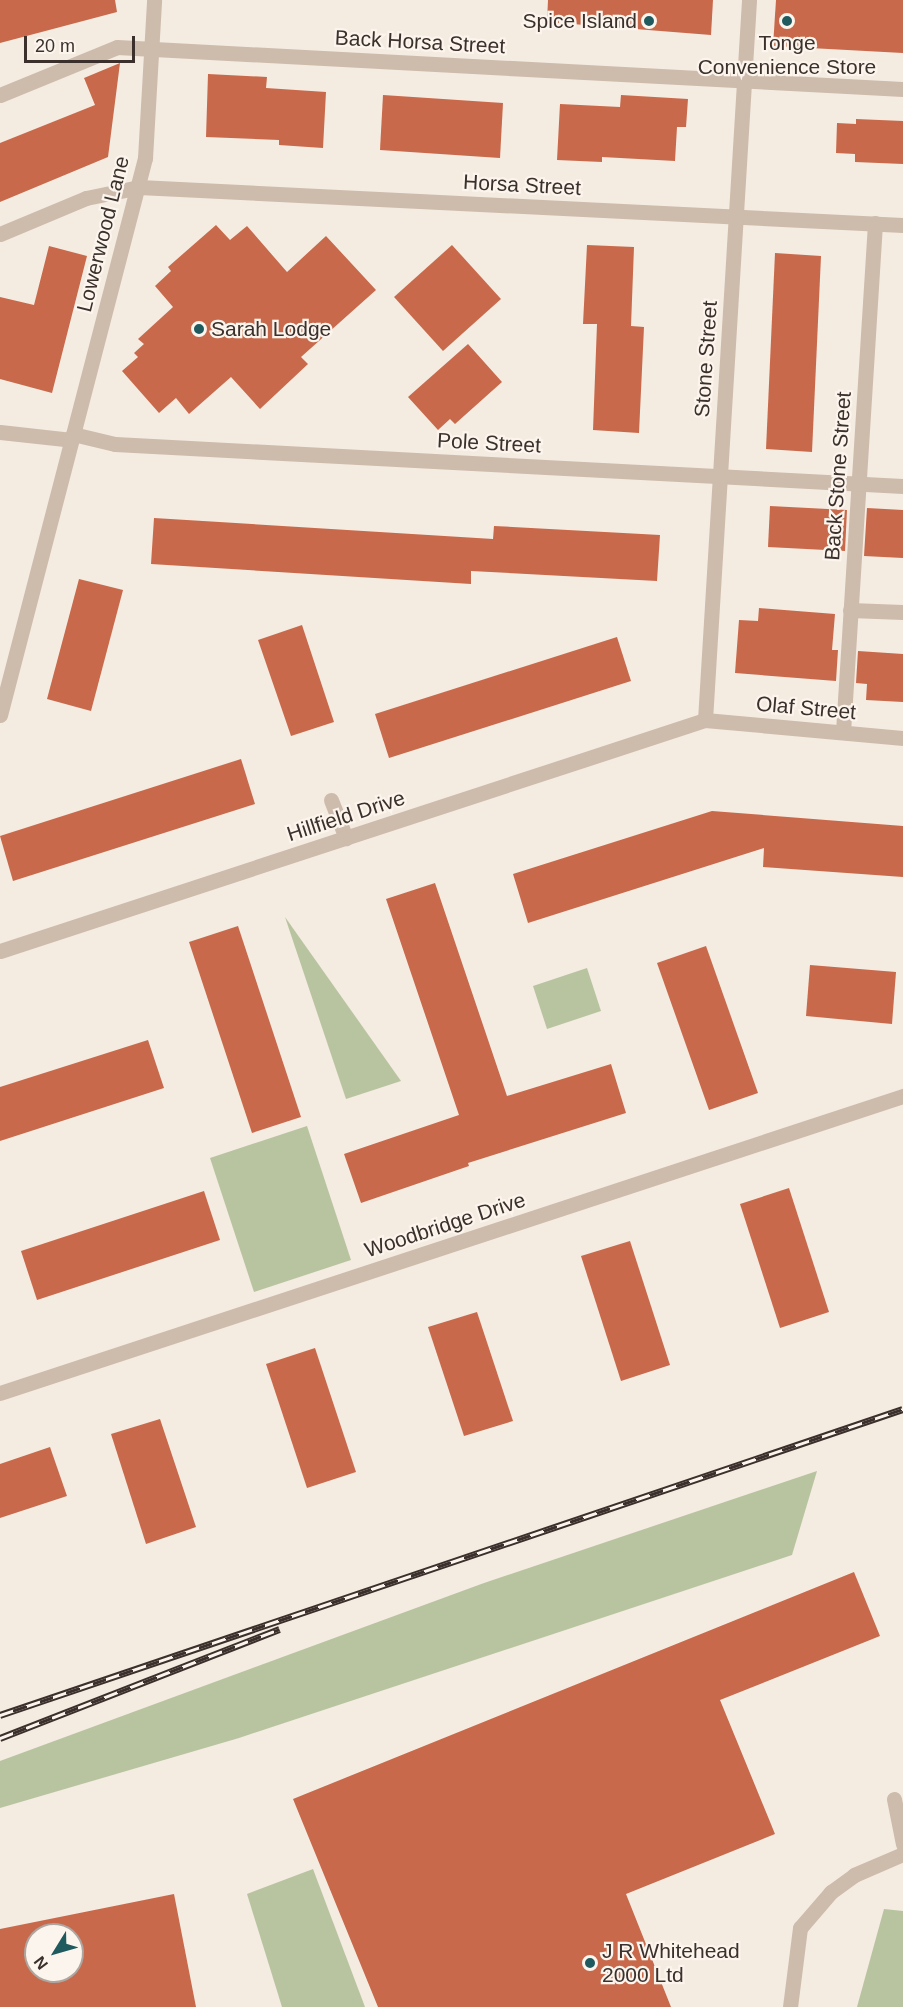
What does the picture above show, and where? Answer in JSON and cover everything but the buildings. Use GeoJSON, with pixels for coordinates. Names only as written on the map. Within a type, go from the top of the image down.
{"type":"FeatureCollection","features":[{"type":"Feature","properties":{"kind":"street","name":"Lowerwood Lane"},"geometry":{"type":"LineString","coordinates":[[0,715],[139,186],[145,158],[154,0]]}},
{"type":"Feature","properties":{"kind":"street","name":"Stone Street"},"geometry":{"type":"LineString","coordinates":[[705,720],[748,0]]}},
{"type":"Feature","properties":{"kind":"street","name":"Back Horsa Street"},"geometry":{"type":"LineString","coordinates":[[0,95],[117,47],[903,89]]}},
{"type":"Feature","properties":{"kind":"street","name":"Horsa Street"},"geometry":{"type":"LineString","coordinates":[[0,234],[86,198],[139,186],[903,225]]}},
{"type":"Feature","properties":{"kind":"street","name":"Back Stone Street"},"geometry":{"type":"LineString","coordinates":[[843,732],[875,223]]}},
{"type":"Feature","properties":{"kind":"street","name":"Pole Street"},"geometry":{"type":"LineString","coordinates":[[0,432],[73,437],[115,444],[903,486]]}},
{"type":"Feature","properties":{"kind":"street"},"geometry":{"type":"LineString","coordinates":[[850,610],[903,612]]}},
{"type":"Feature","properties":{"kind":"street","name":"Olaf Street"},"geometry":{"type":"LineString","coordinates":[[705,720],[903,738]]}},
{"type":"Feature","properties":{"kind":"street","name":"Hillfield Drive"},"geometry":{"type":"LineString","coordinates":[[0,951],[705,720]]}},
{"type":"Feature","properties":{"kind":"street"},"geometry":{"type":"LineString","coordinates":[[331,800],[346,838]]}},
{"type":"Feature","properties":{"kind":"street","name":"Woodbridge Drive"},"geometry":{"type":"LineString","coordinates":[[0,1393],[903,1096]]}},
{"type":"Feature","properties":{"kind":"street"},"geometry":{"type":"LineString","coordinates":[[894,1799],[903,1844]]}},
{"type":"Feature","properties":{"kind":"street"},"geometry":{"type":"LineString","coordinates":[[790,2007],[800,1928],[831,1892],[846,1880],[903,1854]]}},
{"type":"Feature","properties":{"kind":"green space"},"geometry":{"type":"Polygon","coordinates":[[[285,917],[401,1081],[346,1099],[285,917]]]}},
{"type":"Feature","properties":{"kind":"green space"},"geometry":{"type":"Polygon","coordinates":[[[587,968],[601,1011],[547,1029],[533,986],[587,968]]]}},
{"type":"Feature","properties":{"kind":"green space"},"geometry":{"type":"Polygon","coordinates":[[[307,1126],[351,1260],[254,1292],[210,1158],[307,1126]]]}},
{"type":"Feature","properties":{"kind":"green space"},"geometry":{"type":"Polygon","coordinates":[[[817,1471],[792,1555],[239,1738],[0,1808],[0,1761],[484,1583],[817,1471]]]}},
{"type":"Feature","properties":{"kind":"green space"},"geometry":{"type":"Polygon","coordinates":[[[313,1869],[365,2007],[282,2007],[247,1894],[313,1869]]]}},
{"type":"Feature","properties":{"kind":"green space"},"geometry":{"type":"Polygon","coordinates":[[[884,1909],[903,1911],[903,2007],[857,2007],[884,1909]]]}},
{"type":"Feature","properties":{"kind":"railway"},"geometry":{"type":"LineString","coordinates":[[0,1715],[903,1409]]}},
{"type":"Feature","properties":{"kind":"railway"},"geometry":{"type":"LineString","coordinates":[[0,1738],[279,1629]]}},
{"type":"Feature","properties":{"kind":"place","name":"Spice Island"},"geometry":{"type":"Point","coordinates":[649,21]}},
{"type":"Feature","properties":{"kind":"place","name":"Tonge Convenience Store"},"geometry":{"type":"Point","coordinates":[787,21]}},
{"type":"Feature","properties":{"kind":"place","name":"Sarah Lodge"},"geometry":{"type":"Point","coordinates":[199,329]}},
{"type":"Feature","properties":{"kind":"place","name":"J R Whitehead 2000 Ltd"},"geometry":{"type":"Point","coordinates":[590,1963]}}]}
